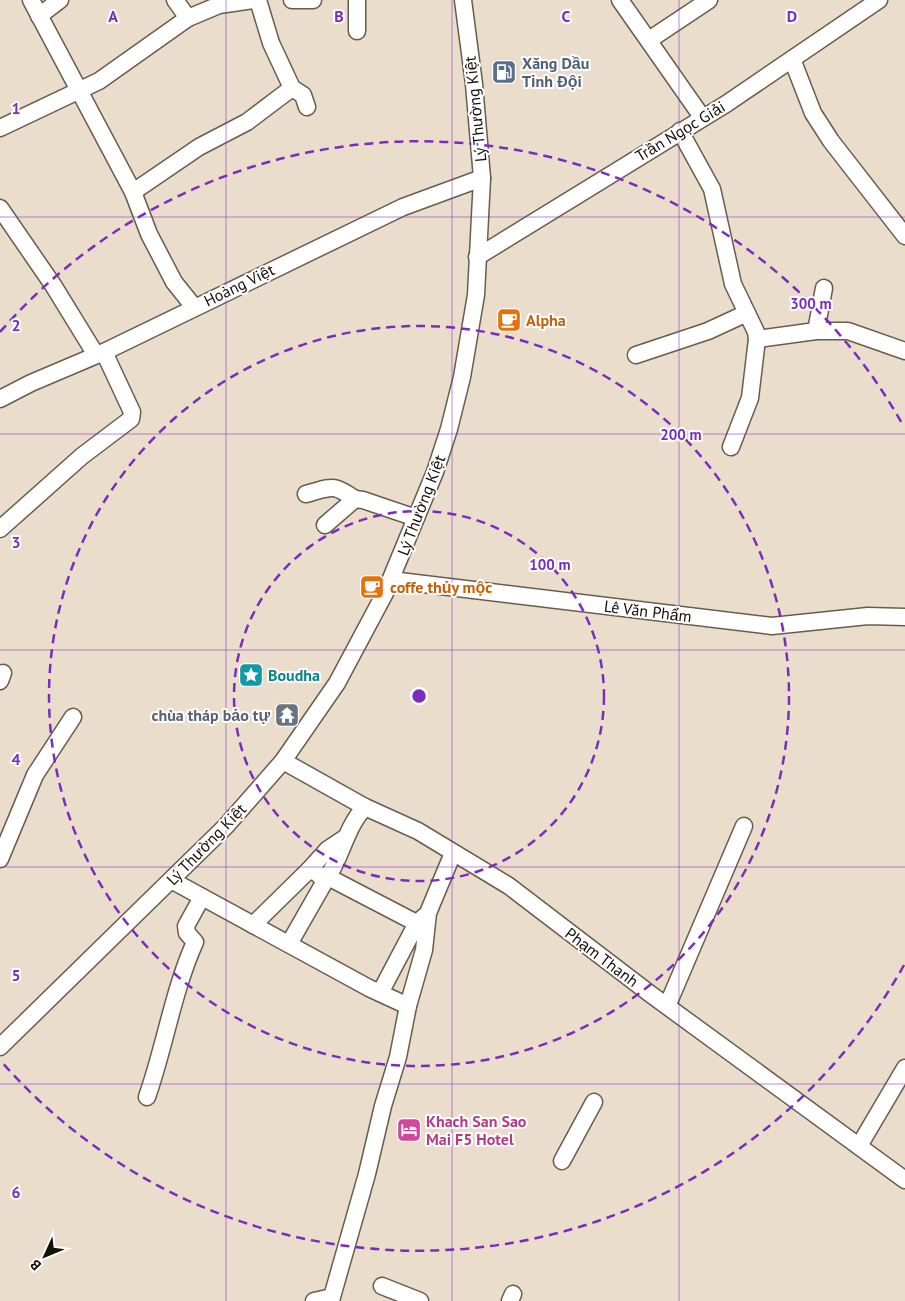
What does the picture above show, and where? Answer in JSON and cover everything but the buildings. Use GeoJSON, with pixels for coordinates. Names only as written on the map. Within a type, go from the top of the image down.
{"type":"FeatureCollection","features":[{"type":"Feature","properties":{"kind":"street"},"geometry":{"type":"LineString","coordinates":[[31,0],[133,192],[150,234],[174,282],[194,308]]}},
{"type":"Feature","properties":{"kind":"street"},"geometry":{"type":"LineString","coordinates":[[40,16],[60,0]]}},
{"type":"Feature","properties":{"kind":"street"},"geometry":{"type":"LineString","coordinates":[[174,0],[188,18]]}},
{"type":"Feature","properties":{"kind":"street"},"geometry":{"type":"LineString","coordinates":[[0,128],[78,89],[99,81],[188,18],[219,5],[253,0]]}},
{"type":"Feature","properties":{"kind":"street"},"geometry":{"type":"LineString","coordinates":[[258,0],[266,33],[292,88],[303,95],[307,107]]}},
{"type":"Feature","properties":{"kind":"street"},"geometry":{"type":"LineString","coordinates":[[292,0],[313,0]]}},
{"type":"Feature","properties":{"kind":"street"},"geometry":{"type":"LineString","coordinates":[[357,0],[357,31]]}},
{"type":"Feature","properties":{"kind":"street","name":"Lý Thường Kiệt"},"geometry":{"type":"LineString","coordinates":[[0,1047],[226,826],[283,761],[337,683],[392,580],[449,429],[462,377],[476,294],[482,178],[474,84],[463,0]]}},
{"type":"Feature","properties":{"kind":"street"},"geometry":{"type":"LineString","coordinates":[[620,0],[702,117]]}},
{"type":"Feature","properties":{"kind":"street"},"geometry":{"type":"LineString","coordinates":[[649,40],[708,0]]}},
{"type":"Feature","properties":{"kind":"street","name":"Trần Ngọc Giải"},"geometry":{"type":"LineString","coordinates":[[477,257],[726,104],[875,1]]}},
{"type":"Feature","properties":{"kind":"street"},"geometry":{"type":"LineString","coordinates":[[792,59],[813,113],[831,141],[905,236]]}},
{"type":"Feature","properties":{"kind":"street"},"geometry":{"type":"LineString","coordinates":[[133,192],[199,147],[246,122],[292,88]]}},
{"type":"Feature","properties":{"kind":"street"},"geometry":{"type":"LineString","coordinates":[[680,131],[712,189],[730,273],[757,339],[750,398],[731,447]]}},
{"type":"Feature","properties":{"kind":"street","name":"Hoàng Việt"},"geometry":{"type":"LineString","coordinates":[[0,400],[30,383],[100,353],[403,208],[482,178]]}},
{"type":"Feature","properties":{"kind":"street"},"geometry":{"type":"LineString","coordinates":[[0,208],[100,353],[132,412],[131,419],[82,456],[0,529]]}},
{"type":"Feature","properties":{"kind":"street"},"geometry":{"type":"LineString","coordinates":[[816,331],[824,288]]}},
{"type":"Feature","properties":{"kind":"street"},"geometry":{"type":"LineString","coordinates":[[636,355],[708,331],[747,313]]}},
{"type":"Feature","properties":{"kind":"street"},"geometry":{"type":"LineString","coordinates":[[757,339],[816,331],[848,331],[905,351]]}},
{"type":"Feature","properties":{"kind":"street"},"geometry":{"type":"LineString","coordinates":[[306,494],[333,486],[355,499],[416,518]]}},
{"type":"Feature","properties":{"kind":"street"},"geometry":{"type":"LineString","coordinates":[[325,525],[355,499]]}},
{"type":"Feature","properties":{"kind":"street","name":"Lê Văn Phẩm"},"geometry":{"type":"LineString","coordinates":[[392,580],[772,626],[868,616],[905,617]]}},
{"type":"Feature","properties":{"kind":"street"},"geometry":{"type":"LineString","coordinates":[[0,859],[35,775],[73,718]]}},
{"type":"Feature","properties":{"kind":"street","name":"Phạm Thanh"},"geometry":{"type":"LineString","coordinates":[[283,761],[365,807],[418,831],[509,886],[649,993],[668,1004],[905,1180]]}},
{"type":"Feature","properties":{"kind":"street"},"geometry":{"type":"LineString","coordinates":[[289,944],[343,848],[345,838],[358,814],[365,807]]}},
{"type":"Feature","properties":{"kind":"street"},"geometry":{"type":"LineString","coordinates":[[668,1004],[744,826]]}},
{"type":"Feature","properties":{"kind":"street"},"geometry":{"type":"LineString","coordinates":[[253,925],[327,850],[345,838]]}},
{"type":"Feature","properties":{"kind":"street"},"geometry":{"type":"LineString","coordinates":[[380,993],[424,921],[453,853]]}},
{"type":"Feature","properties":{"kind":"street"},"geometry":{"type":"LineString","coordinates":[[309,870],[424,921]]}},
{"type":"Feature","properties":{"kind":"street"},"geometry":{"type":"LineString","coordinates":[[171,880],[380,993],[408,1006]]}},
{"type":"Feature","properties":{"kind":"street"},"geometry":{"type":"LineString","coordinates":[[146,1097],[160,1060],[186,962],[195,942],[187,934],[186,926],[202,897]]}},
{"type":"Feature","properties":{"kind":"street"},"geometry":{"type":"LineString","coordinates":[[314,1301],[316,1299],[326,1300],[332,1297],[368,1174],[382,1106],[398,1057],[408,1006],[424,950],[424,921]]}},
{"type":"Feature","properties":{"kind":"street"},"geometry":{"type":"LineString","coordinates":[[858,1146],[905,1068]]}},
{"type":"Feature","properties":{"kind":"street"},"geometry":{"type":"LineString","coordinates":[[562,1161],[594,1102]]}},
{"type":"Feature","properties":{"kind":"street"},"geometry":{"type":"LineString","coordinates":[[382,1286],[420,1301]]}},
{"type":"Feature","properties":{"kind":"place","name":"Xăng Dầu Tỉnh Đội"},"geometry":{"type":"Point","coordinates":[504,72]}},
{"type":"Feature","properties":{"kind":"place","name":"Alpha"},"geometry":{"type":"Point","coordinates":[509,320]}},
{"type":"Feature","properties":{"kind":"place","name":"coffe thủy mộc"},"geometry":{"type":"Point","coordinates":[372,587]}},
{"type":"Feature","properties":{"kind":"place","name":"Boudha"},"geometry":{"type":"Point","coordinates":[251,675]}},
{"type":"Feature","properties":{"kind":"place","name":"chùa tháp bảo tự"},"geometry":{"type":"Point","coordinates":[287,715]}},
{"type":"Feature","properties":{"kind":"place","name":"Khach San Sao Mai F5 Hotel"},"geometry":{"type":"Point","coordinates":[409,1130]}}]}
